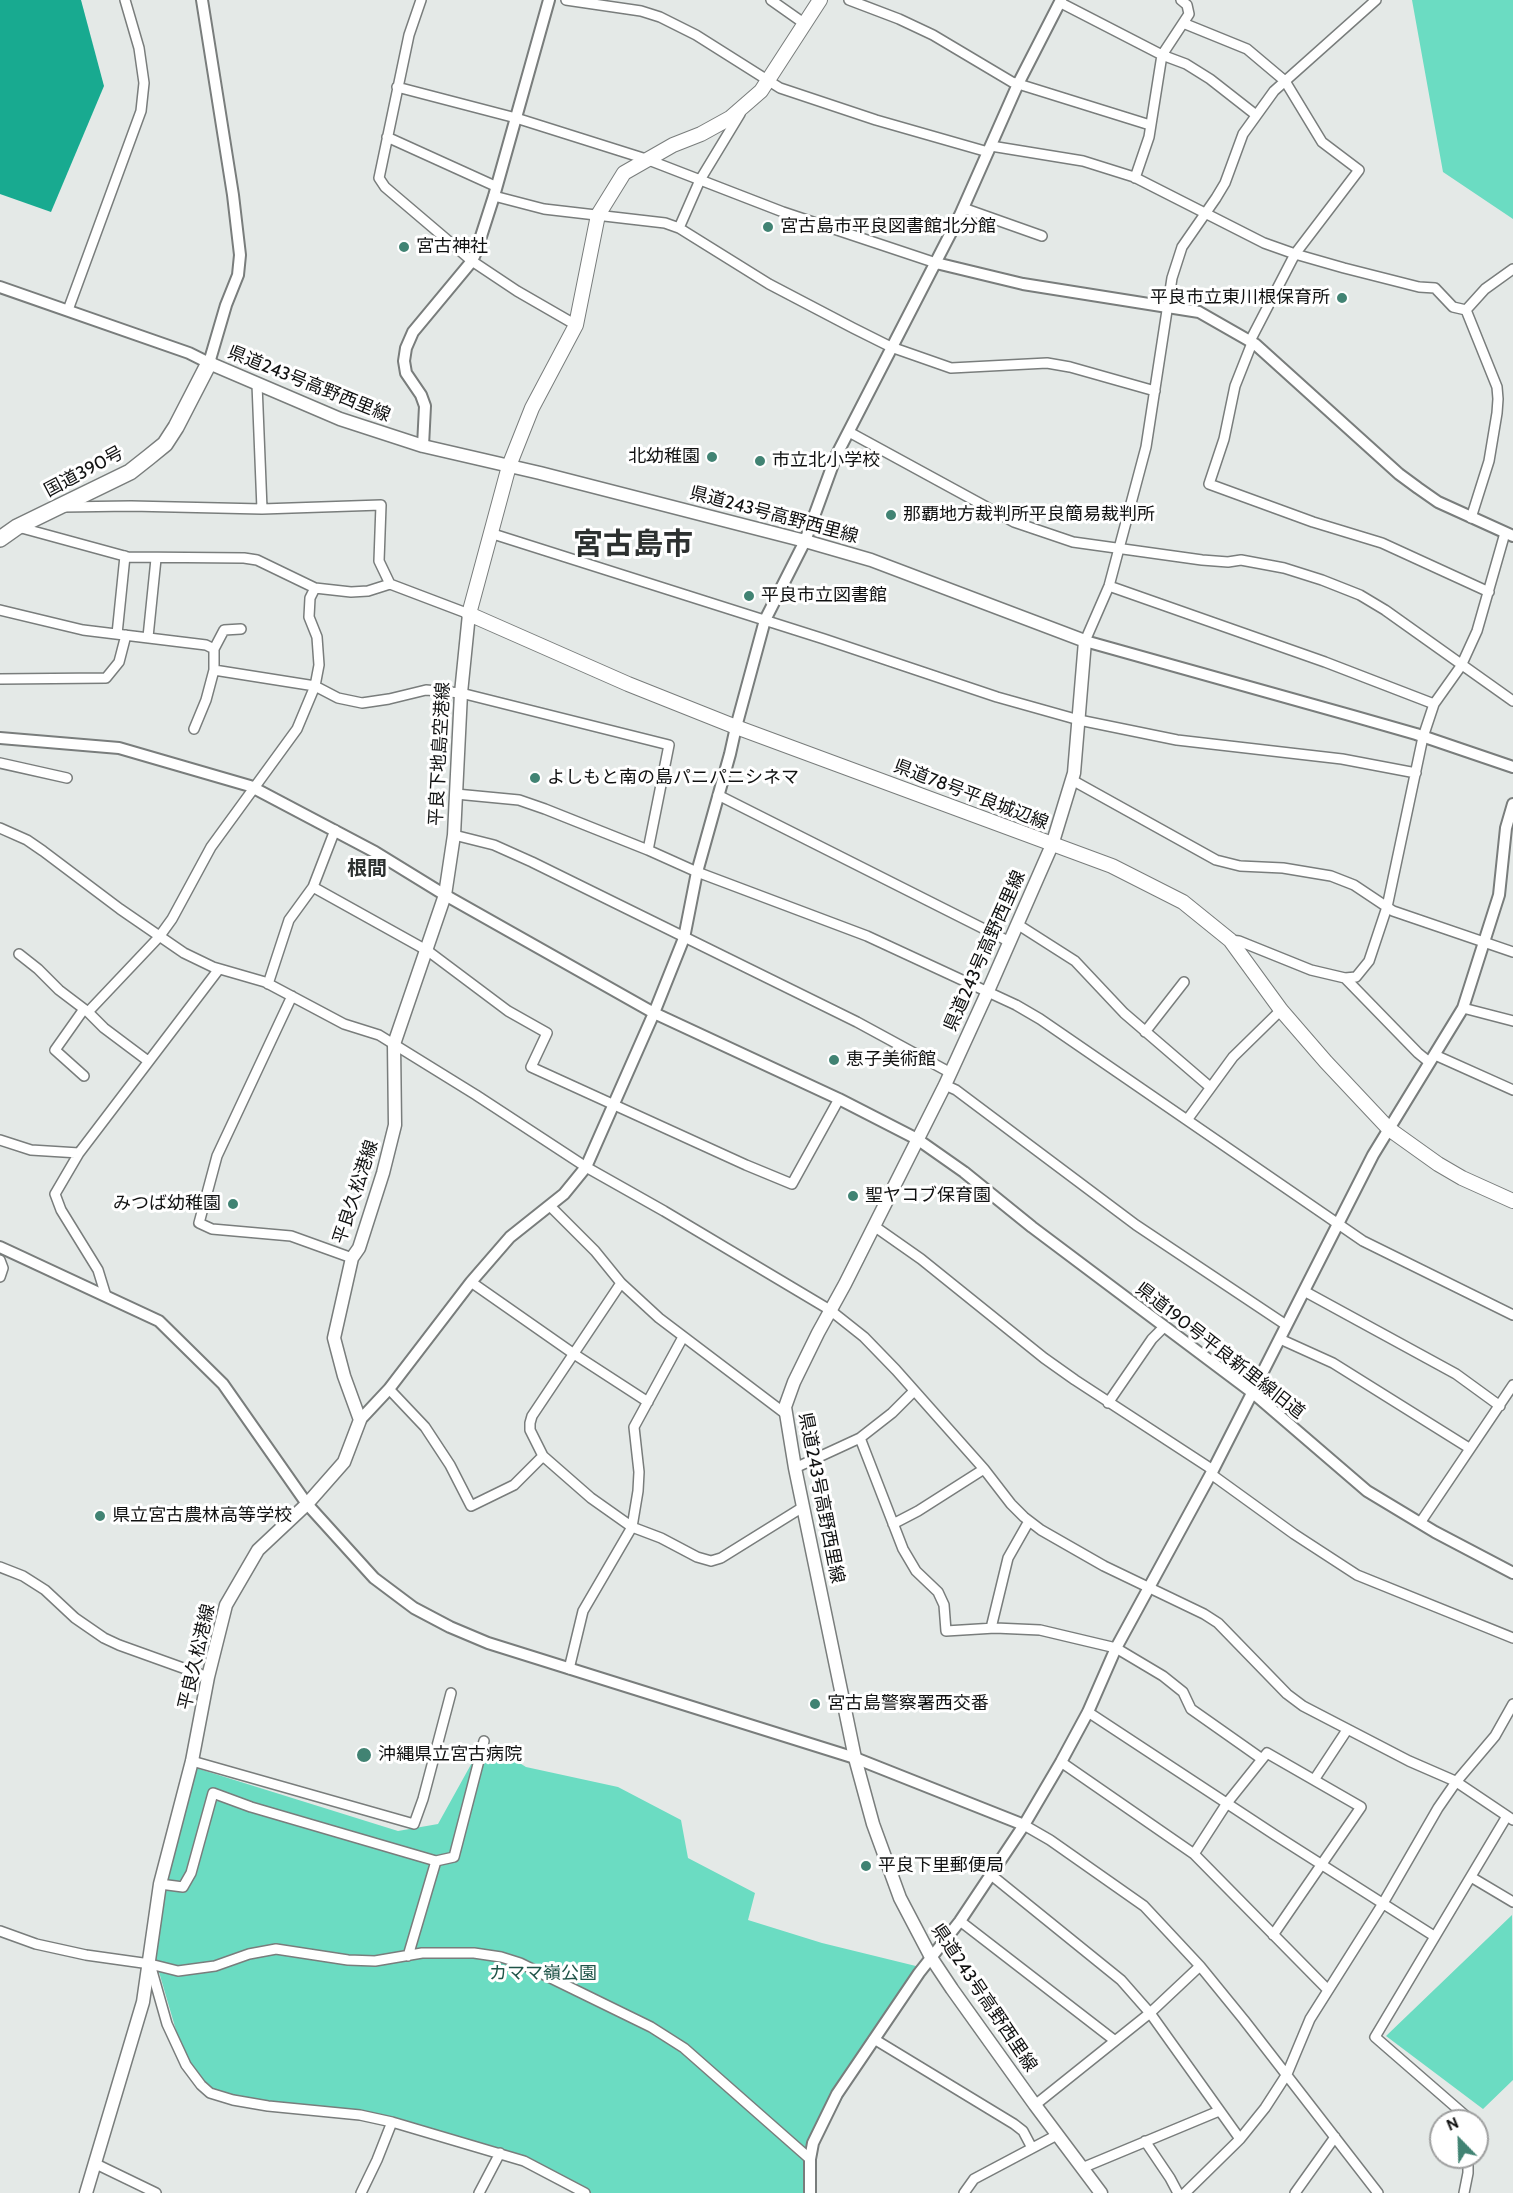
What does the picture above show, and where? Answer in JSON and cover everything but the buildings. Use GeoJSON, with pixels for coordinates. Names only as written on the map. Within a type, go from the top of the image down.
{"type":"FeatureCollection","features":[{"type":"Feature","properties":{"kind":"highway","name":"国道390号"},"geometry":{"type":"LineString","coordinates":[[0,539],[17,527],[130,472],[165,444],[209,363]]}},
{"type":"Feature","properties":{"kind":"main road"},"geometry":{"type":"LineString","coordinates":[[468,614],[509,466],[532,408],[576,325],[598,215],[624,173],[646,159],[730,118],[761,91],[820,0]]}},
{"type":"Feature","properties":{"kind":"main road","name":"県道243号高野西里線"},"geometry":{"type":"LineString","coordinates":[[209,363],[340,419],[423,446],[804,541],[871,560],[1085,641],[1072,780],[1052,845],[945,1085],[794,1382],[785,1407],[795,1468],[855,1758],[873,1824],[900,1898],[932,1959],[1035,2105],[1101,2193]]}},
{"type":"Feature","properties":{"kind":"main road","name":"平良下地島空港線"},"geometry":{"type":"LineString","coordinates":[[446,895],[454,835],[461,693],[468,614]]}},
{"type":"Feature","properties":{"kind":"main road","name":"県道78号平良城辺線"},"geometry":{"type":"LineString","coordinates":[[468,614],[618,680],[736,727],[1112,866],[1183,902],[1230,940],[1281,1010],[1326,1062],[1389,1128],[1438,1164],[1462,1178],[1513,1201]]}},
{"type":"Feature","properties":{"kind":"main road","name":"平良久松港線"},"geometry":{"type":"LineString","coordinates":[[86,2193],[143,2002],[160,1884],[192,1761],[208,1677],[226,1605],[258,1550],[307,1504],[344,1462],[360,1420],[344,1376],[334,1338],[352,1258],[359,1248],[383,1173],[395,1125],[394,1044],[446,895]]}},
{"type":"Feature","properties":{"kind":"street"},"geometry":{"type":"LineString","coordinates":[[68,310],[141,111],[144,83],[139,48],[125,0]]}},
{"type":"Feature","properties":{"kind":"street"},"geometry":{"type":"LineString","coordinates":[[0,287],[189,352],[209,363],[226,305],[238,275],[240,255],[233,195],[202,0]]}},
{"type":"Feature","properties":{"kind":"street"},"geometry":{"type":"LineString","coordinates":[[420,0],[397,87],[387,137],[386,155],[379,178],[385,188],[472,261],[516,291],[576,325]]}},
{"type":"Feature","properties":{"kind":"street"},"geometry":{"type":"LineString","coordinates":[[423,446],[425,406],[421,395],[406,373],[404,361],[406,348],[413,332],[472,261],[495,191],[549,0]]}},
{"type":"Feature","properties":{"kind":"street"},"geometry":{"type":"LineString","coordinates":[[566,0],[641,11],[660,17],[696,35],[780,88],[876,120],[989,149],[1083,161],[1135,178],[1264,243],[1295,254],[1419,287],[1435,288],[1454,307],[1466,310]]}},
{"type":"Feature","properties":{"kind":"street"},"geometry":{"type":"LineString","coordinates":[[771,0],[806,24]]}},
{"type":"Feature","properties":{"kind":"street"},"geometry":{"type":"LineString","coordinates":[[849,0],[933,35],[1018,84],[1150,125]]}},
{"type":"Feature","properties":{"kind":"street"},"geometry":{"type":"LineString","coordinates":[[1135,178],[1149,137],[1162,56],[1189,14],[1187,5],[1181,0]]}},
{"type":"Feature","properties":{"kind":"street"},"geometry":{"type":"LineString","coordinates":[[1376,0],[1274,91],[1239,143],[1225,183],[1182,247],[1176,260],[1146,447],[1109,586],[1085,641],[1423,737],[1513,767]]}},
{"type":"Feature","properties":{"kind":"street"},"geometry":{"type":"LineString","coordinates":[[360,1420],[389,1389],[471,1282],[510,1237],[564,1194],[586,1167],[654,1013],[684,938],[696,872],[765,620],[804,541],[836,456],[963,208],[1018,84],[1060,2],[1162,56],[1186,64],[1210,79],[1256,115]]}},
{"type":"Feature","properties":{"kind":"street"},"geometry":{"type":"LineString","coordinates":[[1183,23],[1246,49],[1285,81],[1322,142],[1359,170],[1295,254],[1251,342],[1235,386],[1224,439],[1209,484],[1313,522],[1382,543],[1489,592]]}},
{"type":"Feature","properties":{"kind":"street"},"geometry":{"type":"LineString","coordinates":[[397,87],[516,118],[646,159],[783,212],[936,262],[1034,286],[1199,312],[1251,342],[1399,474],[1438,502],[1509,534],[1477,632],[1461,666],[1434,704],[1423,737],[1387,907],[1369,962],[1356,976],[1345,978],[1311,970],[1239,941],[1230,940]]}},
{"type":"Feature","properties":{"kind":"street"},"geometry":{"type":"LineString","coordinates":[[680,228],[700,180],[748,103]]}},
{"type":"Feature","properties":{"kind":"street"},"geometry":{"type":"LineString","coordinates":[[387,137],[495,191],[544,209],[665,223],[680,228],[769,284],[891,347],[951,368],[1047,363],[1070,367],[1155,391]]}},
{"type":"Feature","properties":{"kind":"street"},"geometry":{"type":"LineString","coordinates":[[963,208],[1042,236]]}},
{"type":"Feature","properties":{"kind":"street"},"geometry":{"type":"LineString","coordinates":[[1466,310],[1485,289],[1513,269]]}},
{"type":"Feature","properties":{"kind":"street"},"geometry":{"type":"LineString","coordinates":[[1466,310],[1497,387],[1498,399],[1489,461],[1471,518]]}},
{"type":"Feature","properties":{"kind":"street"},"geometry":{"type":"LineString","coordinates":[[256,384],[262,509]]}},
{"type":"Feature","properties":{"kind":"street"},"geometry":{"type":"LineString","coordinates":[[849,432],[1014,522],[1073,542],[1228,562],[1242,560],[1284,568],[1322,579],[1360,595],[1385,610],[1461,666],[1513,700]]}},
{"type":"Feature","properties":{"kind":"street"},"geometry":{"type":"LineString","coordinates":[[60,507],[262,509],[381,505],[379,561],[390,584]]}},
{"type":"Feature","properties":{"kind":"street"},"geometry":{"type":"LineString","coordinates":[[17,527],[125,556],[156,559],[244,558],[257,560],[315,588],[351,592],[368,591],[390,584],[468,614]]}},
{"type":"Feature","properties":{"kind":"street"},"geometry":{"type":"LineString","coordinates":[[490,533],[765,620],[997,697],[1079,720],[1177,740],[1342,759],[1416,773]]}},
{"type":"Feature","properties":{"kind":"street"},"geometry":{"type":"LineString","coordinates":[[0,679],[106,678],[119,662],[125,556]]}},
{"type":"Feature","properties":{"kind":"street"},"geometry":{"type":"LineString","coordinates":[[148,638],[156,559]]}},
{"type":"Feature","properties":{"kind":"street"},"geometry":{"type":"LineString","coordinates":[[1109,586],[1325,662],[1434,704]]}},
{"type":"Feature","properties":{"kind":"street"},"geometry":{"type":"LineString","coordinates":[[84,1076],[55,1050],[86,1011],[159,937],[172,919],[211,848],[297,729],[315,686],[319,665],[317,637],[309,617],[310,598],[315,588]]}},
{"type":"Feature","properties":{"kind":"street"},"geometry":{"type":"LineString","coordinates":[[0,610],[83,630],[206,645],[214,649]]}},
{"type":"Feature","properties":{"kind":"street"},"geometry":{"type":"LineString","coordinates":[[194,729],[206,700],[214,670],[214,649],[224,630],[241,629]]}},
{"type":"Feature","properties":{"kind":"street"},"geometry":{"type":"LineString","coordinates":[[214,670],[315,686],[338,698],[362,703],[426,690],[461,693],[669,745],[648,850]]}},
{"type":"Feature","properties":{"kind":"street","name":"県道190号平良新里線旧道"},"geometry":{"type":"LineString","coordinates":[[0,738],[119,748],[253,787],[335,830],[654,1013],[839,1099],[917,1139],[964,1172],[1032,1227],[1253,1394],[1367,1491],[1420,1523],[1513,1573]]}},
{"type":"Feature","properties":{"kind":"street"},"geometry":{"type":"LineString","coordinates":[[0,763],[67,778]]}},
{"type":"Feature","properties":{"kind":"street"},"geometry":{"type":"LineString","coordinates":[[1072,780],[1216,860],[1240,866],[1283,868],[1331,876],[1354,885],[1393,912],[1513,952]]}},
{"type":"Feature","properties":{"kind":"street"},"geometry":{"type":"LineString","coordinates":[[456,794],[519,800],[545,808],[696,872],[867,936],[988,991],[1040,1019],[1339,1225],[1382,1251],[1513,1315]]}},
{"type":"Feature","properties":{"kind":"street"},"geometry":{"type":"LineString","coordinates":[[718,795],[1010,942]]}},
{"type":"Feature","properties":{"kind":"street"},"geometry":{"type":"LineString","coordinates":[[810,2193],[810,2159],[813,2143],[821,2123],[837,2094],[874,2039],[960,1921],[1024,1825],[1061,1762],[1088,1712],[1116,1648],[1253,1394],[1373,1155],[1463,1008],[1498,895],[1506,828],[1513,804]]}},
{"type":"Feature","properties":{"kind":"street"},"geometry":{"type":"LineString","coordinates":[[0,828],[27,840],[184,953],[219,969],[268,984],[344,1024],[379,1035],[586,1167],[674,1216],[830,1310],[864,1337],[984,1469],[1011,1504],[1029,1521],[1104,1566],[1218,1623],[1287,1694],[1303,1706],[1347,1730],[1456,1782],[1510,1818],[1434,1936],[1375,2037],[1458,2109]]}},
{"type":"Feature","properties":{"kind":"street"},"geometry":{"type":"LineString","coordinates":[[268,984],[289,920],[313,887],[335,830]]}},
{"type":"Feature","properties":{"kind":"street"},"geometry":{"type":"LineString","coordinates":[[454,835],[494,845],[532,862],[857,1022],[949,1072]]}},
{"type":"Feature","properties":{"kind":"street"},"geometry":{"type":"LineString","coordinates":[[313,887],[428,951],[508,1011],[547,1033],[531,1067],[792,1184],[839,1099]]}},
{"type":"Feature","properties":{"kind":"street"},"geometry":{"type":"LineString","coordinates":[[1017,924],[1075,960],[1124,1013],[1210,1088]]}},
{"type":"Feature","properties":{"kind":"street"},"geometry":{"type":"LineString","coordinates":[[18,954],[104,1028],[148,1061]]}},
{"type":"Feature","properties":{"kind":"street"},"geometry":{"type":"LineString","coordinates":[[106,1296],[98,1270],[61,1210],[56,1194],[79,1153],[219,969]]}},
{"type":"Feature","properties":{"kind":"street"},"geometry":{"type":"LineString","coordinates":[[1345,978],[1418,1053],[1513,1090]]}},
{"type":"Feature","properties":{"kind":"street"},"geometry":{"type":"LineString","coordinates":[[1145,1032],[1184,982]]}},
{"type":"Feature","properties":{"kind":"street"},"geometry":{"type":"LineString","coordinates":[[292,996],[217,1156],[199,1223],[212,1229],[291,1236],[352,1258]]}},
{"type":"Feature","properties":{"kind":"street"},"geometry":{"type":"LineString","coordinates":[[1463,1008],[1513,1021]]}},
{"type":"Feature","properties":{"kind":"street"},"geometry":{"type":"LineString","coordinates":[[1187,1120],[1233,1057],[1281,1010]]}},
{"type":"Feature","properties":{"kind":"street"},"geometry":{"type":"LineString","coordinates":[[945,1085],[956,1090],[1136,1225],[1286,1325]]}},
{"type":"Feature","properties":{"kind":"street"},"geometry":{"type":"LineString","coordinates":[[0,1140],[31,1150],[79,1153]]}},
{"type":"Feature","properties":{"kind":"street"},"geometry":{"type":"LineString","coordinates":[[550,1206],[595,1251],[621,1283],[683,1337],[787,1415]]}},
{"type":"Feature","properties":{"kind":"street"},"geometry":{"type":"LineString","coordinates":[[874,1226],[942,1275],[1044,1358],[1212,1472],[1294,1534],[1357,1575],[1513,1638]]}},
{"type":"Feature","properties":{"kind":"street"},"geometry":{"type":"LineString","coordinates":[[0,1247],[159,1321],[223,1384],[307,1504],[374,1578],[414,1608],[488,1643],[855,1758],[1024,1825],[1050,1840],[1144,1906],[1200,1966],[1287,2074],[1378,2193]]}},
{"type":"Feature","properties":{"kind":"street"},"geometry":{"type":"LineString","coordinates":[[0,1260],[3,1268],[0,1277]]}},
{"type":"Feature","properties":{"kind":"street"},"geometry":{"type":"LineString","coordinates":[[471,1282],[648,1402]]}},
{"type":"Feature","properties":{"kind":"street"},"geometry":{"type":"LineString","coordinates":[[621,1283],[530,1423],[530,1430],[543,1456],[591,1498],[632,1527],[661,1538],[697,1557],[711,1560],[721,1558],[803,1507]]}},
{"type":"Feature","properties":{"kind":"street"},"geometry":{"type":"LineString","coordinates":[[1304,1291],[1456,1374],[1500,1406]]}},
{"type":"Feature","properties":{"kind":"street"},"geometry":{"type":"LineString","coordinates":[[1108,1403],[1152,1339],[1164,1328]]}},
{"type":"Feature","properties":{"kind":"street"},"geometry":{"type":"LineString","coordinates":[[569,1669],[583,1611],[632,1527],[639,1472],[634,1427],[683,1337]]}},
{"type":"Feature","properties":{"kind":"street"},"geometry":{"type":"LineString","coordinates":[[1280,1339],[1333,1363],[1469,1448]]}},
{"type":"Feature","properties":{"kind":"street"},"geometry":{"type":"LineString","coordinates":[[1420,1523],[1513,1384]]}},
{"type":"Feature","properties":{"kind":"street"},"geometry":{"type":"LineString","coordinates":[[389,1389],[425,1427],[450,1465],[471,1506],[514,1485],[543,1456]]}},
{"type":"Feature","properties":{"kind":"street"},"geometry":{"type":"LineString","coordinates":[[795,1468],[860,1438],[892,1413],[914,1391]]}},
{"type":"Feature","properties":{"kind":"street"},"geometry":{"type":"LineString","coordinates":[[860,1438],[903,1549],[916,1571],[938,1592],[944,1605],[946,1631],[991,1628],[1040,1630],[1116,1648],[1163,1676],[1183,1692],[1191,1709],[1262,1759]]}},
{"type":"Feature","properties":{"kind":"street"},"geometry":{"type":"LineString","coordinates":[[893,1524],[966,1482],[984,1469]]}},
{"type":"Feature","properties":{"kind":"street"},"geometry":{"type":"LineString","coordinates":[[991,1628],[1008,1558],[1029,1521]]}},
{"type":"Feature","properties":{"kind":"street"},"geometry":{"type":"LineString","coordinates":[[0,1567],[23,1576],[45,1590],[75,1618],[119,1646],[208,1677]]}},
{"type":"Feature","properties":{"kind":"street"},"geometry":{"type":"LineString","coordinates":[[192,1761],[414,1824],[423,1799],[451,1693]]}},
{"type":"Feature","properties":{"kind":"street"},"geometry":{"type":"LineString","coordinates":[[1189,2192],[1240,2139],[1265,2108],[1287,2074],[1310,2019],[1382,1905],[1438,1808],[1456,1782],[1495,1736],[1513,1704]]}},
{"type":"Feature","properties":{"kind":"street"},"geometry":{"type":"LineString","coordinates":[[1088,1712],[1382,1905],[1434,1936]]}},
{"type":"Feature","properties":{"kind":"street"},"geometry":{"type":"LineString","coordinates":[[1314,1780],[1347,1730]]}},
{"type":"Feature","properties":{"kind":"street"},"geometry":{"type":"LineString","coordinates":[[160,1884],[183,1887],[191,1873],[213,1793],[251,1807],[436,1861],[454,1857],[484,1741]]}},
{"type":"Feature","properties":{"kind":"street"},"geometry":{"type":"LineString","coordinates":[[1194,1854],[1227,1803],[1267,1753],[1361,1808],[1273,1935]]}},
{"type":"Feature","properties":{"kind":"street"},"geometry":{"type":"LineString","coordinates":[[1061,1762],[1194,1854],[1328,1990]]}},
{"type":"Feature","properties":{"kind":"street"},"geometry":{"type":"LineString","coordinates":[[408,1956],[436,1861]]}},
{"type":"Feature","properties":{"kind":"street"},"geometry":{"type":"LineString","coordinates":[[990,1874],[1121,1980],[1150,2013],[1240,2139]]}},
{"type":"Feature","properties":{"kind":"street"},"geometry":{"type":"LineString","coordinates":[[1471,1877],[1513,1902]]}},
{"type":"Feature","properties":{"kind":"street"},"geometry":{"type":"LineString","coordinates":[[960,1921],[1114,2040]]}},
{"type":"Feature","properties":{"kind":"street"},"geometry":{"type":"LineString","coordinates":[[0,1931],[36,1944],[178,1971],[215,1966],[249,1954],[276,1948],[348,1960],[375,1961],[422,1953],[474,1953],[520,1963],[651,2026],[684,2048],[810,2159]]}},
{"type":"Feature","properties":{"kind":"street"},"geometry":{"type":"LineString","coordinates":[[150,1964],[171,2034],[186,2065],[210,2093],[232,2100],[268,2106],[360,2115],[392,2122],[500,2153],[542,2169],[585,2193]]}},
{"type":"Feature","properties":{"kind":"street"},"geometry":{"type":"LineString","coordinates":[[1035,2105],[1150,2013],[1200,1966]]}},
{"type":"Feature","properties":{"kind":"street"},"geometry":{"type":"LineString","coordinates":[[874,2039],[1014,2124],[1023,2131],[1032,2148]]}},
{"type":"Feature","properties":{"kind":"street"},"geometry":{"type":"LineString","coordinates":[[1082,2168],[1219,2111]]}},
{"type":"Feature","properties":{"kind":"street"},"geometry":{"type":"LineString","coordinates":[[362,2193],[392,2122]]}},
{"type":"Feature","properties":{"kind":"street"},"geometry":{"type":"LineString","coordinates":[[963,2193],[974,2179],[1056,2134]]}},
{"type":"Feature","properties":{"kind":"street"},"geometry":{"type":"LineString","coordinates":[[1295,2193],[1335,2137]]}},
{"type":"Feature","properties":{"kind":"street"},"geometry":{"type":"LineString","coordinates":[[1145,2141],[1178,2193]]}},
{"type":"Feature","properties":{"kind":"street"},"geometry":{"type":"LineString","coordinates":[[479,2193],[500,2153]]}},
{"type":"Feature","properties":{"kind":"street"},"geometry":{"type":"LineString","coordinates":[[96,2164],[156,2193]]}},
{"type":"Feature","properties":{"kind":"street"},"geometry":{"type":"LineString","coordinates":[[1464,2193],[1468,2169]]}},
{"type":"Feature","properties":{"kind":"green space"},"geometry":{"type":"Polygon","coordinates":[[[1412,0],[1513,0],[1513,219],[1443,172],[1412,0]]]}},
{"type":"Feature","properties":{"kind":"green space","name":"カママ嶺公園"},"geometry":{"type":"Polygon","coordinates":[[[484,1741],[526,1767],[618,1787],[681,1820],[688,1858],[755,1893],[748,1920],[822,1943],[924,1968],[874,2039],[810,2159],[811,2193],[585,2193],[500,2153],[392,2122],[210,2093],[185,2061],[159,1972],[149,1970],[160,1884],[196,1768],[398,1831],[438,1824],[484,1741]]]}},
{"type":"Feature","properties":{"kind":"green space"},"geometry":{"type":"Polygon","coordinates":[[[1512,1915],[1513,2080],[1483,2109],[1386,2036],[1512,1915]]]}},
{"type":"Feature","properties":{"kind":"shaded area"},"geometry":{"type":"Polygon","coordinates":[[[0,0],[81,0],[104,86],[51,212],[0,194],[0,0]]]}},
{"type":"Feature","properties":{"kind":"place","name":"宮古島市平良図書館北分館"},"geometry":{"type":"Point","coordinates":[768,227]}},
{"type":"Feature","properties":{"kind":"place","name":"宮古神社"},"geometry":{"type":"Point","coordinates":[404,247]}},
{"type":"Feature","properties":{"kind":"place","name":"平良市立東川根保育所"},"geometry":{"type":"Point","coordinates":[1342,298]}},
{"type":"Feature","properties":{"kind":"place","name":"北幼稚園"},"geometry":{"type":"Point","coordinates":[712,457]}},
{"type":"Feature","properties":{"kind":"place","name":"市立北小学校"},"geometry":{"type":"Point","coordinates":[760,461]}},
{"type":"Feature","properties":{"kind":"place","name":"那覇地方裁判所平良簡易裁判所"},"geometry":{"type":"Point","coordinates":[891,515]}},
{"type":"Feature","properties":{"kind":"place","name":"平良市立図書館"},"geometry":{"type":"Point","coordinates":[749,596]}},
{"type":"Feature","properties":{"kind":"place","name":"よしもと南の島パニパニシネマ"},"geometry":{"type":"Point","coordinates":[535,778]}},
{"type":"Feature","properties":{"kind":"place","name":"恵子美術館"},"geometry":{"type":"Point","coordinates":[834,1060]}},
{"type":"Feature","properties":{"kind":"place","name":"聖ヤコブ保育園"},"geometry":{"type":"Point","coordinates":[853,1196]}},
{"type":"Feature","properties":{"kind":"place","name":"みつば幼稚園"},"geometry":{"type":"Point","coordinates":[233,1204]}},
{"type":"Feature","properties":{"kind":"place","name":"県立宮古農林高等学校"},"geometry":{"type":"Point","coordinates":[100,1516]}},
{"type":"Feature","properties":{"kind":"place","name":"宮古島警察署西交番"},"geometry":{"type":"Point","coordinates":[815,1704]}},
{"type":"Feature","properties":{"kind":"place","name":"沖縄県立宮古病院"},"geometry":{"type":"Point","coordinates":[364,1755]}},
{"type":"Feature","properties":{"kind":"place","name":"平良下里郵便局"},"geometry":{"type":"Point","coordinates":[866,1866]}},
{"type":"Feature","properties":{"kind":"district","name":"宮古島市"},"geometry":{"type":"Point","coordinates":[633,545]}},
{"type":"Feature","properties":{"kind":"district","name":"根間"},"geometry":{"type":"Point","coordinates":[367,869]}}]}
